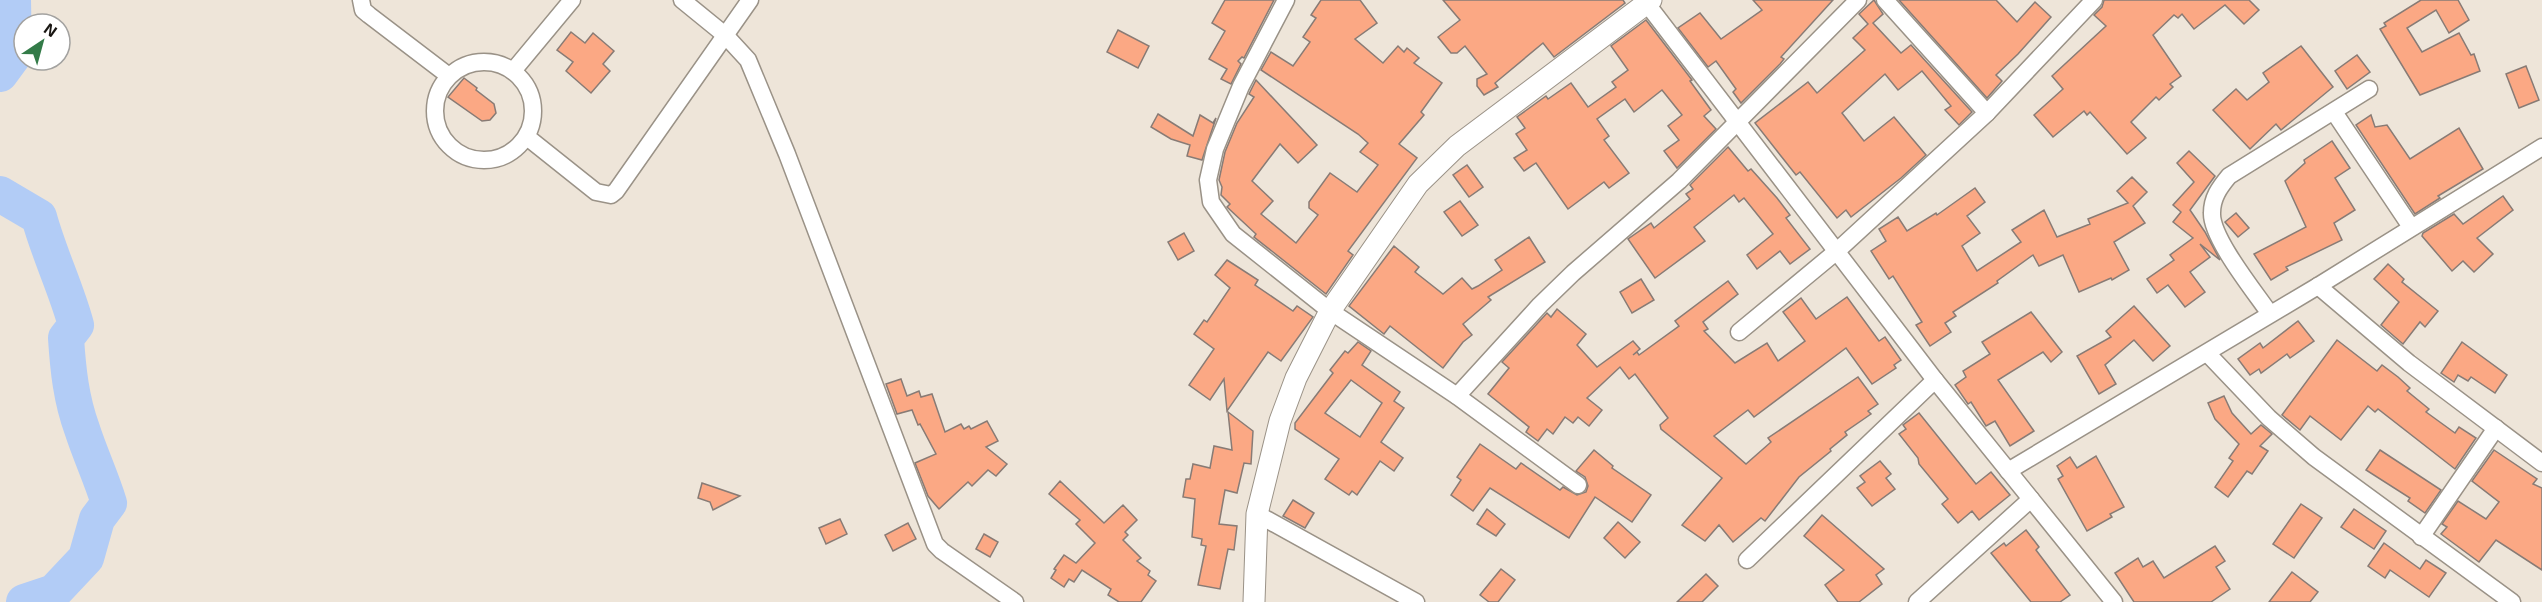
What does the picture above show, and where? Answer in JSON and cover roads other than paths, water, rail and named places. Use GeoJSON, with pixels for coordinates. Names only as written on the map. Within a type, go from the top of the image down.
{"type":"FeatureCollection","features":[{"type":"Feature","properties":{"kind":"street"},"geometry":{"type":"LineString","coordinates":[[361,0],[363,10],[449,76]]}},
{"type":"Feature","properties":{"kind":"street"},"geometry":{"type":"LineString","coordinates":[[513,71],[572,0]]}},
{"type":"Feature","properties":{"kind":"street"},"geometry":{"type":"LineString","coordinates":[[682,0],[725,34],[748,60],[787,154],[928,531],[942,551],[1015,602]]}},
{"type":"Feature","properties":{"kind":"street"},"geometry":{"type":"LineString","coordinates":[[527,137],[596,192],[611,195],[750,0]]}},
{"type":"Feature","properties":{"kind":"street"},"geometry":{"type":"LineString","coordinates":[[1286,0],[1241,86],[1215,149],[1208,180],[1211,202],[1233,234],[1330,311],[1457,396],[1578,485]]}},
{"type":"Feature","properties":{"kind":"street"},"geometry":{"type":"LineString","coordinates":[[1457,396],[1540,305],[1573,273],[1679,181],[1858,0]]}},
{"type":"Feature","properties":{"kind":"street"},"geometry":{"type":"LineString","coordinates":[[1885,0],[1987,113]]}},
{"type":"Feature","properties":{"kind":"street"},"geometry":{"type":"LineString","coordinates":[[1739,332],[1838,251],[1987,113],[2094,0]]}},
{"type":"Feature","properties":{"kind":"street"},"geometry":{"type":"LineString","coordinates":[[1254,602],[1257,514],[1280,421],[1296,378],[1330,311],[1418,184],[1457,146],[1647,1],[1935,380],[2114,602]]}},
{"type":"Feature","properties":{"kind":"street"},"geometry":{"type":"LineString","coordinates":[[479,62],[497,64],[513,71],[526,84],[533,101],[533,119],[527,137],[515,151],[498,159],[480,161],[462,156],[447,144],[437,128],[434,110],[438,92],[449,76],[463,66],[479,62]]}},
{"type":"Feature","properties":{"kind":"street"},"geometry":{"type":"LineString","coordinates":[[2270,314],[2215,232],[2212,213],[2216,191],[2229,176],[2369,89]]}},
{"type":"Feature","properties":{"kind":"street"},"geometry":{"type":"LineString","coordinates":[[2334,112],[2411,227]]}},
{"type":"Feature","properties":{"kind":"street"},"geometry":{"type":"LineString","coordinates":[[2008,471],[2318,286],[2542,147]]}},
{"type":"Feature","properties":{"kind":"street"},"geometry":{"type":"LineString","coordinates":[[2318,286],[2409,363],[2542,463]]}},
{"type":"Feature","properties":{"kind":"street"},"geometry":{"type":"LineString","coordinates":[[2207,353],[2269,418],[2314,457],[2512,602]]}},
{"type":"Feature","properties":{"kind":"street"},"geometry":{"type":"LineString","coordinates":[[1747,560],[1935,380]]}},
{"type":"Feature","properties":{"kind":"street"},"geometry":{"type":"LineString","coordinates":[[2421,537],[2496,428]]}},
{"type":"Feature","properties":{"kind":"street"},"geometry":{"type":"LineString","coordinates":[[1917,602],[2031,499]]}},
{"type":"Feature","properties":{"kind":"street"},"geometry":{"type":"LineString","coordinates":[[1257,514],[1416,602]]}},
{"type":"Feature","properties":{"kind":"waterway"},"geometry":{"type":"LineString","coordinates":[[0,74],[14,55],[13,0]]}},
{"type":"Feature","properties":{"kind":"waterway"},"geometry":{"type":"LineString","coordinates":[[0,194],[39,217],[76,325],[66,338],[73,395],[78,418],[109,503],[97,519],[86,558],[54,592],[24,602]]}}]}
